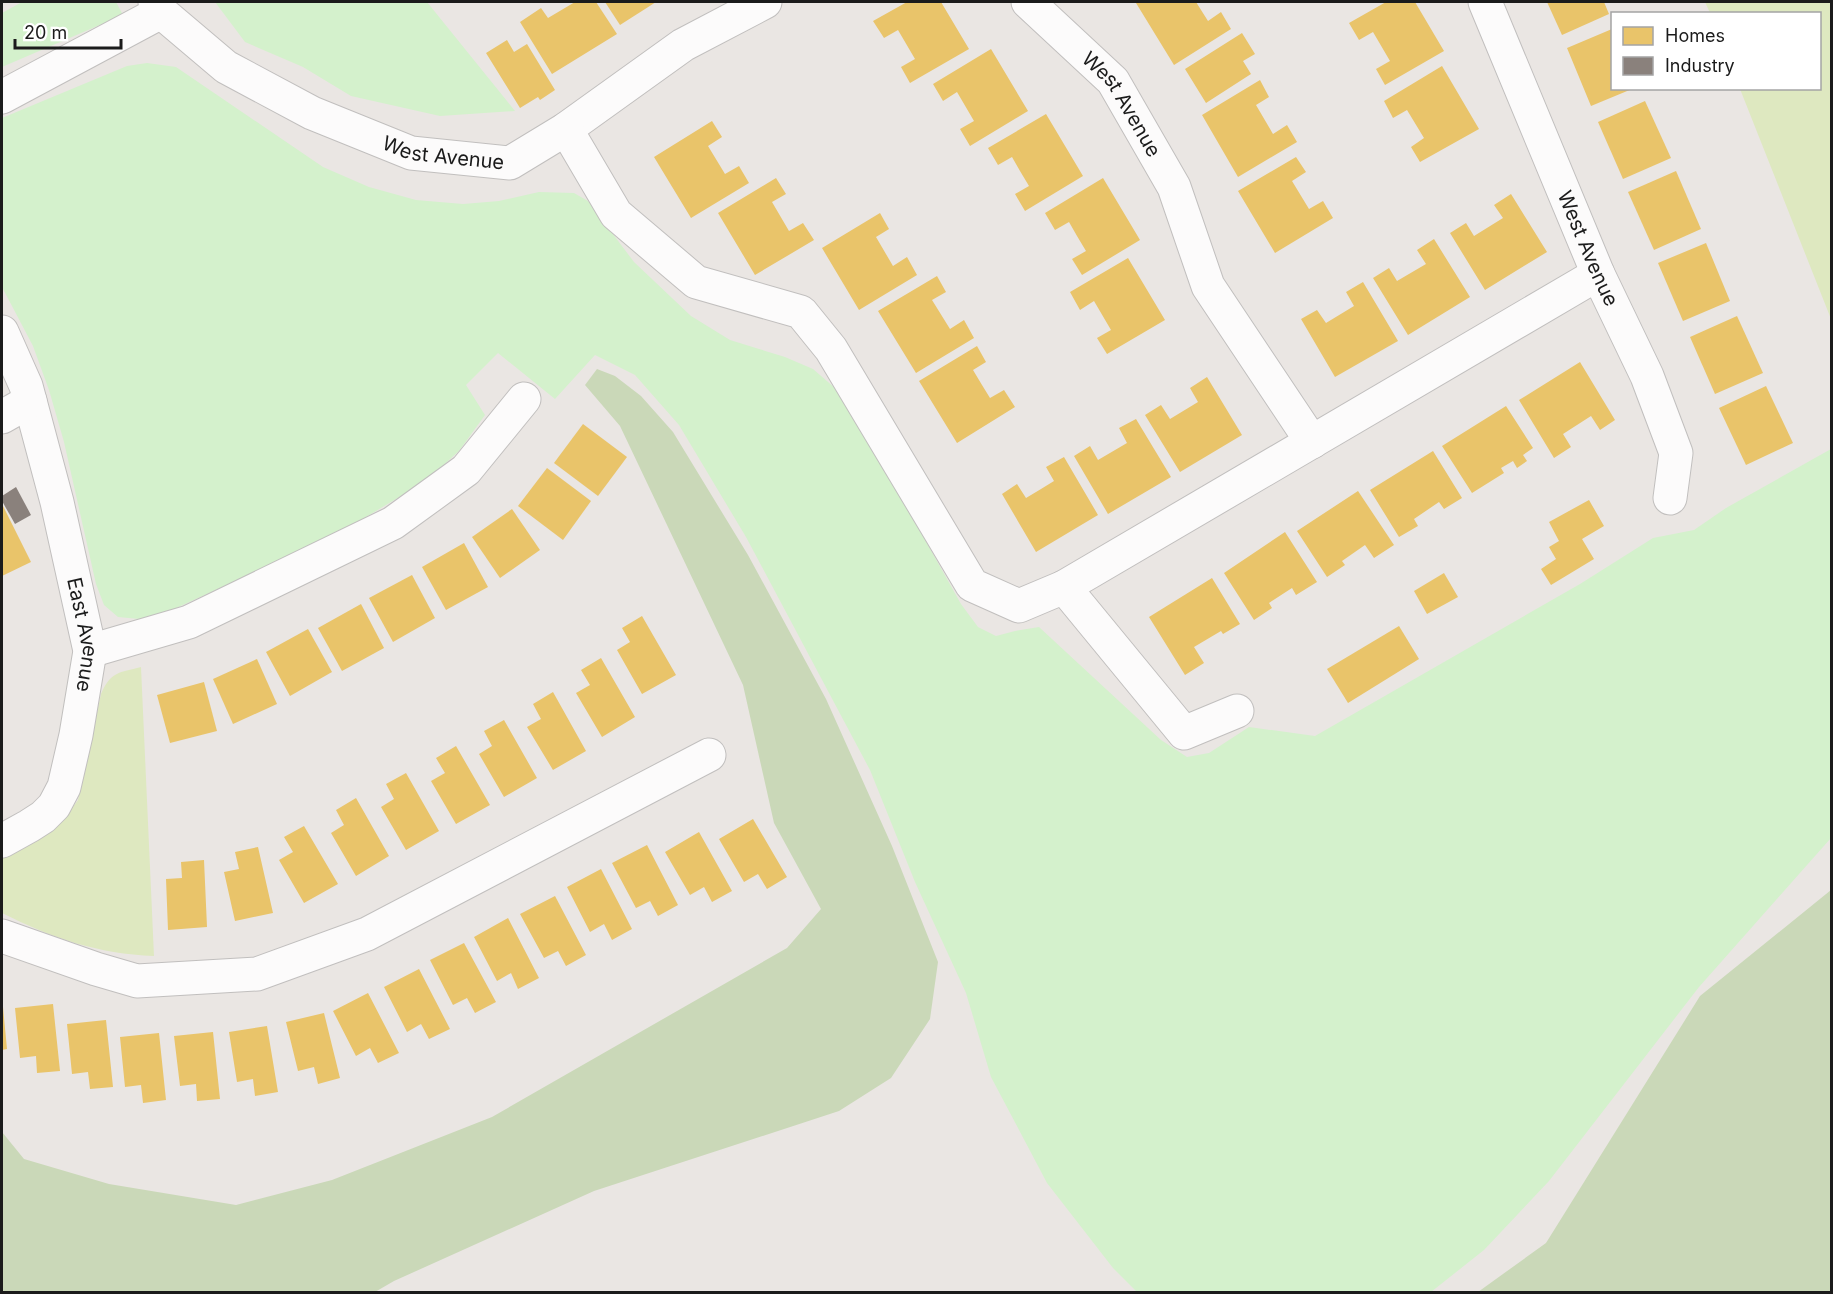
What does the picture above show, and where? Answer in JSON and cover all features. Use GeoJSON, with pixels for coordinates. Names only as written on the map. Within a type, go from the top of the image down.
{"type":"FeatureCollection","features":[{"type":"Feature","properties":{"kind":"street","name":"West Avenue"},"geometry":{"type":"LineString","coordinates":[[158,7],[226,67],[312,113],[411,153],[510,163],[566,129],[683,45],[765,2]]}},
{"type":"Feature","properties":{"kind":"street","name":"West Avenue"},"geometry":{"type":"LineString","coordinates":[[1028,2],[1113,81],[1174,187],[1208,285],[1312,442]]}},
{"type":"Feature","properties":{"kind":"street","name":"West Avenue"},"geometry":{"type":"LineString","coordinates":[[1485,2],[1598,274],[1647,376],[1676,453],[1670,498]]}},
{"type":"Feature","properties":{"kind":"street"},"geometry":{"type":"LineString","coordinates":[[2,97],[158,7]]}},
{"type":"Feature","properties":{"kind":"street"},"geometry":{"type":"LineString","coordinates":[[566,129],[616,214],[696,282],[801,312],[831,349],[972,585],[1019,606],[1064,587],[1598,274]]}},
{"type":"Feature","properties":{"kind":"street","name":"East Avenue"},"geometry":{"type":"LineString","coordinates":[[2,332],[19,369],[30,401],[57,502],[90,651],[76,735],[64,787],[54,806],[43,817],[2,841]]}},
{"type":"Feature","properties":{"kind":"street"},"geometry":{"type":"LineString","coordinates":[[90,651],[189,622],[393,523],[466,470],[524,399]]}},
{"type":"Feature","properties":{"kind":"street"},"geometry":{"type":"LineString","coordinates":[[2,417],[30,401]]}},
{"type":"Feature","properties":{"kind":"street"},"geometry":{"type":"LineString","coordinates":[[1064,587],[1184,733],[1237,711]]}},
{"type":"Feature","properties":{"kind":"street"},"geometry":{"type":"LineString","coordinates":[[2,936],[137,981],[257,974],[367,934],[709,755]]}},
{"type":"Feature","properties":{"kind":"green space"},"geometry":{"type":"Polygon","coordinates":[[[22,2],[116,2],[123,15],[2,67],[2,13],[22,2]]]}},
{"type":"Feature","properties":{"kind":"green space"},"geometry":{"type":"Polygon","coordinates":[[[215,2],[427,2],[515,111],[440,116],[351,96],[303,67],[245,42],[215,2]]]}},
{"type":"Feature","properties":{"kind":"green space"},"geometry":{"type":"Polygon","coordinates":[[[1705,2],[1831,2],[1831,319],[1740,90],[1821,90],[1821,12],[1710,12],[1705,2]]]}},
{"type":"Feature","properties":{"kind":"green space"},"geometry":{"type":"Polygon","coordinates":[[[147,63],[176,67],[323,167],[369,187],[416,200],[463,204],[499,201],[539,192],[574,193],[588,201],[634,262],[691,316],[730,340],[785,357],[813,369],[835,388],[862,427],[961,604],[978,627],[996,636],[1039,627],[1161,740],[1187,757],[1209,753],[1249,727],[1315,736],[1580,584],[1653,538],[1694,530],[1726,508],[1831,449],[1831,838],[1699,987],[1549,1181],[1484,1250],[1431,1292],[1137,1292],[1113,1268],[1047,1183],[991,1077],[966,993],[915,882],[870,770],[746,537],[679,425],[635,375],[595,355],[555,399],[498,353],[466,385],[485,415],[459,451],[426,481],[361,520],[292,555],[150,620],[118,617],[104,605],[96,584],[64,442],[49,390],[33,346],[2,287],[2,118],[127,66],[147,63]]]}},
{"type":"Feature","properties":{"kind":"green space"},"geometry":{"type":"Polygon","coordinates":[[[597,369],[615,376],[641,396],[673,432],[748,555],[826,699],[892,846],[938,962],[930,1019],[891,1078],[839,1111],[594,1191],[394,1281],[375,1292],[2,1292],[2,1132],[24,1159],[109,1184],[236,1205],[332,1180],[492,1117],[787,948],[821,909],[774,823],[743,685],[620,426],[585,385],[597,369]]]}},
{"type":"Feature","properties":{"kind":"green space"},"geometry":{"type":"Polygon","coordinates":[[[141,667],[154,956],[114,952],[76,943],[39,930],[2,913],[2,858],[44,834],[78,800],[101,694],[108,681],[116,674],[141,667]]]}},
{"type":"Feature","properties":{"kind":"green space"},"geometry":{"type":"Polygon","coordinates":[[[1831,890],[1831,1292],[1478,1292],[1546,1243],[1700,996],[1831,890]]]}},
{"type":"Feature","properties":{"kind":"building: Homes"},"geometry":{"type":"Polygon","coordinates":[[[575,2],[596,2],[617,34],[552,74],[520,22],[541,8],[548,18],[575,2]]]}},
{"type":"Feature","properties":{"kind":"building: Homes"},"geometry":{"type":"Polygon","coordinates":[[[605,2],[656,2],[620,25],[605,2]]]}},
{"type":"Feature","properties":{"kind":"building: Homes"},"geometry":{"type":"Polygon","coordinates":[[[907,2],[941,2],[969,49],[910,83],[901,67],[915,59],[898,30],[884,38],[873,21],[907,2]]]}},
{"type":"Feature","properties":{"kind":"building: Homes"},"geometry":{"type":"Polygon","coordinates":[[[1196,2],[1208,21],[1221,12],[1231,29],[1174,65],[1136,3],[1196,2]]]}},
{"type":"Feature","properties":{"kind":"building: Homes"},"geometry":{"type":"Polygon","coordinates":[[[1386,2],[1415,2],[1444,51],[1385,85],[1376,69],[1390,61],[1373,32],[1359,40],[1349,23],[1386,2]]]}},
{"type":"Feature","properties":{"kind":"building: Homes"},"geometry":{"type":"Polygon","coordinates":[[[1547,2],[1604,2],[1609,14],[1562,35],[1547,2]]]}},
{"type":"Feature","properties":{"kind":"building: Homes"},"geometry":{"type":"Polygon","coordinates":[[[1611,29],[1611,90],[1630,90],[1591,106],[1567,48],[1611,29]]]}},
{"type":"Feature","properties":{"kind":"building: Homes"},"geometry":{"type":"Polygon","coordinates":[[[1242,33],[1255,54],[1243,61],[1251,74],[1206,103],[1185,69],[1242,33]]]}},
{"type":"Feature","properties":{"kind":"building: Homes"},"geometry":{"type":"Polygon","coordinates":[[[507,40],[514,52],[527,44],[555,90],[540,100],[538,97],[520,108],[486,53],[507,40]]]}},
{"type":"Feature","properties":{"kind":"building: Homes"},"geometry":{"type":"Polygon","coordinates":[[[991,49],[1028,111],[970,146],[960,129],[974,121],[957,92],[943,101],[933,84],[991,49]]]}},
{"type":"Feature","properties":{"kind":"building: Homes"},"geometry":{"type":"Polygon","coordinates":[[[1442,66],[1479,129],[1420,162],[1411,147],[1424,138],[1407,110],[1393,118],[1384,101],[1442,66]]]}},
{"type":"Feature","properties":{"kind":"building: Homes"},"geometry":{"type":"Polygon","coordinates":[[[1260,80],[1269,97],[1256,105],[1273,134],[1287,125],[1297,142],[1238,177],[1202,115],[1260,80]]]}},
{"type":"Feature","properties":{"kind":"building: Homes"},"geometry":{"type":"Polygon","coordinates":[[[1645,101],[1671,158],[1623,179],[1598,122],[1645,101]]]}},
{"type":"Feature","properties":{"kind":"building: Homes"},"geometry":{"type":"Polygon","coordinates":[[[1046,114],[1083,176],[1025,211],[1015,194],[1029,186],[1012,157],[998,165],[988,148],[1046,114]]]}},
{"type":"Feature","properties":{"kind":"building: Homes"},"geometry":{"type":"Polygon","coordinates":[[[712,121],[722,137],[708,146],[725,174],[739,166],[749,183],[691,218],[654,157],[712,121]]]}},
{"type":"Feature","properties":{"kind":"building: Homes"},"geometry":{"type":"Polygon","coordinates":[[[1296,157],[1306,172],[1292,181],[1309,209],[1323,201],[1333,218],[1275,253],[1238,191],[1296,157]]]}},
{"type":"Feature","properties":{"kind":"building: Homes"},"geometry":{"type":"Polygon","coordinates":[[[1676,171],[1701,229],[1654,250],[1628,192],[1676,171]]]}},
{"type":"Feature","properties":{"kind":"building: Homes"},"geometry":{"type":"Polygon","coordinates":[[[776,178],[786,194],[772,202],[789,231],[803,223],[814,240],[755,275],[718,213],[776,178]]]}},
{"type":"Feature","properties":{"kind":"building: Homes"},"geometry":{"type":"Polygon","coordinates":[[[1103,178],[1140,240],[1082,275],[1072,259],[1086,251],[1069,222],[1055,230],[1045,213],[1103,178]]]}},
{"type":"Feature","properties":{"kind":"building: Homes"},"geometry":{"type":"Polygon","coordinates":[[[1511,194],[1547,252],[1485,290],[1450,233],[1466,223],[1474,236],[1503,218],[1494,205],[1511,194]]]}},
{"type":"Feature","properties":{"kind":"building: Homes"},"geometry":{"type":"Polygon","coordinates":[[[880,213],[889,229],[876,237],[893,266],[907,257],[917,275],[859,310],[822,248],[880,213]]]}},
{"type":"Feature","properties":{"kind":"building: Homes"},"geometry":{"type":"Polygon","coordinates":[[[1434,239],[1470,297],[1408,335],[1373,278],[1389,268],[1397,281],[1426,264],[1417,250],[1434,239]]]}},
{"type":"Feature","properties":{"kind":"building: Homes"},"geometry":{"type":"Polygon","coordinates":[[[1706,243],[1730,301],[1683,321],[1658,263],[1706,243]]]}},
{"type":"Feature","properties":{"kind":"building: Homes"},"geometry":{"type":"Polygon","coordinates":[[[1128,258],[1165,320],[1107,354],[1097,338],[1111,330],[1094,301],[1080,310],[1070,292],[1128,258]]]}},
{"type":"Feature","properties":{"kind":"building: Homes"},"geometry":{"type":"Polygon","coordinates":[[[937,276],[946,292],[932,300],[950,329],[964,320],[974,338],[916,373],[878,311],[937,276]]]}},
{"type":"Feature","properties":{"kind":"building: Homes"},"geometry":{"type":"Polygon","coordinates":[[[1363,282],[1398,341],[1335,377],[1301,319],[1317,310],[1326,323],[1354,306],[1346,292],[1363,282]]]}},
{"type":"Feature","properties":{"kind":"building: Homes"},"geometry":{"type":"Polygon","coordinates":[[[1737,316],[1763,373],[1715,394],[1690,337],[1737,316]]]}},
{"type":"Feature","properties":{"kind":"building: Homes"},"geometry":{"type":"Polygon","coordinates":[[[977,346],[986,362],[973,370],[990,398],[1004,390],[1015,407],[957,443],[919,381],[977,346]]]}},
{"type":"Feature","properties":{"kind":"building: Homes"},"geometry":{"type":"Polygon","coordinates":[[[1580,362],[1615,420],[1600,430],[1591,416],[1563,434],[1571,447],[1554,458],[1519,400],[1580,362]]]}},
{"type":"Feature","properties":{"kind":"building: Homes"},"geometry":{"type":"Polygon","coordinates":[[[1207,377],[1242,435],[1180,472],[1145,415],[1161,405],[1170,419],[1198,402],[1190,388],[1207,377]]]}},
{"type":"Feature","properties":{"kind":"building: Homes"},"geometry":{"type":"Polygon","coordinates":[[[1766,386],[1793,443],[1746,465],[1719,408],[1766,386]]]}},
{"type":"Feature","properties":{"kind":"building: Homes"},"geometry":{"type":"Polygon","coordinates":[[[1506,406],[1533,448],[1523,455],[1527,461],[1517,468],[1513,461],[1501,468],[1504,473],[1472,493],[1442,446],[1506,406]]]}},
{"type":"Feature","properties":{"kind":"building: Homes"},"geometry":{"type":"Polygon","coordinates":[[[1136,419],[1171,477],[1108,514],[1074,456],[1090,446],[1098,460],[1127,443],[1119,428],[1136,419]]]}},
{"type":"Feature","properties":{"kind":"building: Homes"},"geometry":{"type":"Polygon","coordinates":[[[583,424],[627,457],[598,496],[554,463],[583,424]]]}},
{"type":"Feature","properties":{"kind":"building: Homes"},"geometry":{"type":"Polygon","coordinates":[[[1433,451],[1462,498],[1444,509],[1439,502],[1414,519],[1418,526],[1399,537],[1370,490],[1433,451]]]}},
{"type":"Feature","properties":{"kind":"building: Homes"},"geometry":{"type":"Polygon","coordinates":[[[1064,457],[1098,515],[1036,552],[1002,494],[1017,484],[1026,498],[1054,481],[1046,467],[1064,457]]]}},
{"type":"Feature","properties":{"kind":"building: Homes"},"geometry":{"type":"Polygon","coordinates":[[[547,468],[591,501],[563,540],[518,506],[547,468]]]}},
{"type":"Feature","properties":{"kind":"building: Homes"},"geometry":{"type":"Polygon","coordinates":[[[1358,491],[1394,545],[1374,558],[1365,545],[1342,561],[1345,565],[1327,577],[1297,531],[1358,491]]]}},
{"type":"Feature","properties":{"kind":"building: Homes"},"geometry":{"type":"Polygon","coordinates":[[[1589,500],[1604,526],[1582,539],[1594,559],[1551,585],[1541,569],[1556,559],[1549,547],[1559,541],[1549,522],[1589,500]]]}},
{"type":"Feature","properties":{"kind":"building: Homes"},"geometry":{"type":"Polygon","coordinates":[[[2,504],[31,562],[2,576],[2,504]]]}},
{"type":"Feature","properties":{"kind":"building: Homes"},"geometry":{"type":"Polygon","coordinates":[[[512,509],[540,550],[500,578],[472,537],[512,509]]]}},
{"type":"Feature","properties":{"kind":"building: Homes"},"geometry":{"type":"Polygon","coordinates":[[[1285,532],[1317,582],[1296,595],[1292,588],[1269,603],[1272,608],[1254,620],[1224,573],[1285,532]]]}},
{"type":"Feature","properties":{"kind":"building: Homes"},"geometry":{"type":"Polygon","coordinates":[[[464,543],[488,587],[446,610],[422,567],[464,543]]]}},
{"type":"Feature","properties":{"kind":"building: Homes"},"geometry":{"type":"Polygon","coordinates":[[[1444,573],[1458,597],[1427,614],[1414,591],[1444,573]]]}},
{"type":"Feature","properties":{"kind":"building: Homes"},"geometry":{"type":"Polygon","coordinates":[[[412,575],[435,618],[393,642],[369,598],[412,575]]]}},
{"type":"Feature","properties":{"kind":"building: Homes"},"geometry":{"type":"Polygon","coordinates":[[[1212,578],[1240,624],[1223,634],[1221,631],[1194,647],[1204,663],[1185,675],[1149,617],[1212,578]]]}},
{"type":"Feature","properties":{"kind":"building: Homes"},"geometry":{"type":"Polygon","coordinates":[[[361,604],[384,648],[342,671],[318,628],[361,604]]]}},
{"type":"Feature","properties":{"kind":"building: Homes"},"geometry":{"type":"Polygon","coordinates":[[[642,616],[676,675],[642,694],[617,650],[630,642],[622,628],[642,616]]]}},
{"type":"Feature","properties":{"kind":"building: Homes"},"geometry":{"type":"Polygon","coordinates":[[[1399,626],[1419,659],[1348,703],[1327,669],[1399,626]]]}},
{"type":"Feature","properties":{"kind":"building: Homes"},"geometry":{"type":"Polygon","coordinates":[[[308,629],[332,672],[290,696],[266,652],[308,629]]]}},
{"type":"Feature","properties":{"kind":"building: Homes"},"geometry":{"type":"Polygon","coordinates":[[[601,658],[635,717],[602,737],[576,693],[590,685],[581,670],[601,658]]]}},
{"type":"Feature","properties":{"kind":"building: Homes"},"geometry":{"type":"Polygon","coordinates":[[[257,659],[277,704],[233,724],[213,679],[257,659]]]}},
{"type":"Feature","properties":{"kind":"building: Homes"},"geometry":{"type":"Polygon","coordinates":[[[204,682],[217,731],[170,743],[157,695],[204,682]]]}},
{"type":"Feature","properties":{"kind":"building: Homes"},"geometry":{"type":"Polygon","coordinates":[[[553,692],[586,751],[553,770],[527,727],[541,719],[533,704],[553,692]]]}},
{"type":"Feature","properties":{"kind":"building: Homes"},"geometry":{"type":"Polygon","coordinates":[[[504,720],[537,778],[504,797],[479,754],[492,746],[484,731],[504,720]]]}},
{"type":"Feature","properties":{"kind":"building: Homes"},"geometry":{"type":"Polygon","coordinates":[[[456,746],[490,805],[456,824],[431,781],[445,773],[436,758],[456,746]]]}},
{"type":"Feature","properties":{"kind":"building: Homes"},"geometry":{"type":"Polygon","coordinates":[[[406,773],[439,831],[406,850],[381,807],[394,799],[386,784],[406,773]]]}},
{"type":"Feature","properties":{"kind":"building: Homes"},"geometry":{"type":"Polygon","coordinates":[[[356,798],[389,856],[356,876],[331,833],[344,825],[336,810],[356,798]]]}},
{"type":"Feature","properties":{"kind":"building: Homes"},"geometry":{"type":"Polygon","coordinates":[[[753,819],[787,877],[767,889],[758,874],[744,882],[719,839],[753,819]]]}},
{"type":"Feature","properties":{"kind":"building: Homes"},"geometry":{"type":"Polygon","coordinates":[[[304,826],[338,884],[304,903],[279,860],[293,852],[284,837],[304,826]]]}},
{"type":"Feature","properties":{"kind":"building: Homes"},"geometry":{"type":"Polygon","coordinates":[[[699,832],[732,891],[712,902],[704,887],[690,895],[665,852],[699,832]]]}},
{"type":"Feature","properties":{"kind":"building: Homes"},"geometry":{"type":"Polygon","coordinates":[[[647,845],[678,905],[658,916],[650,901],[636,908],[612,863],[647,845]]]}},
{"type":"Feature","properties":{"kind":"building: Homes"},"geometry":{"type":"Polygon","coordinates":[[[258,847],[273,913],[235,921],[224,872],[239,869],[235,852],[258,847]]]}},
{"type":"Feature","properties":{"kind":"building: Homes"},"geometry":{"type":"Polygon","coordinates":[[[204,860],[207,927],[168,930],[166,879],[182,878],[181,862],[204,860]]]}},
{"type":"Feature","properties":{"kind":"building: Homes"},"geometry":{"type":"Polygon","coordinates":[[[601,869],[632,929],[612,940],[604,924],[590,932],[567,887],[601,869]]]}},
{"type":"Feature","properties":{"kind":"building: Homes"},"geometry":{"type":"Polygon","coordinates":[[[555,896],[586,955],[566,966],[558,951],[544,958],[520,914],[555,896]]]}},
{"type":"Feature","properties":{"kind":"building: Homes"},"geometry":{"type":"Polygon","coordinates":[[[508,918],[539,978],[518,989],[511,973],[497,981],[474,937],[508,918]]]}},
{"type":"Feature","properties":{"kind":"building: Homes"},"geometry":{"type":"Polygon","coordinates":[[[464,943],[496,1002],[475,1013],[467,998],[453,1005],[430,960],[464,943]]]}},
{"type":"Feature","properties":{"kind":"building: Homes"},"geometry":{"type":"Polygon","coordinates":[[[419,969],[450,1029],[429,1039],[421,1024],[407,1032],[384,987],[419,969]]]}},
{"type":"Feature","properties":{"kind":"building: Homes"},"geometry":{"type":"Polygon","coordinates":[[[368,993],[399,1053],[378,1063],[370,1048],[356,1056],[333,1011],[368,993]]]}},
{"type":"Feature","properties":{"kind":"building: Homes"},"geometry":{"type":"Polygon","coordinates":[[[53,1004],[60,1071],[37,1073],[36,1056],[20,1058],[15,1008],[53,1004]]]}},
{"type":"Feature","properties":{"kind":"building: Homes"},"geometry":{"type":"Polygon","coordinates":[[[2,1007],[7,1049],[2,1050],[2,1007]]]}},
{"type":"Feature","properties":{"kind":"building: Homes"},"geometry":{"type":"Polygon","coordinates":[[[324,1013],[340,1078],[318,1084],[314,1067],[298,1071],[286,1022],[324,1013]]]}},
{"type":"Feature","properties":{"kind":"building: Homes"},"geometry":{"type":"Polygon","coordinates":[[[106,1020],[113,1087],[90,1089],[88,1072],[72,1074],[67,1024],[106,1020]]]}},
{"type":"Feature","properties":{"kind":"building: Homes"},"geometry":{"type":"Polygon","coordinates":[[[267,1026],[278,1092],[255,1096],[253,1079],[237,1082],[229,1032],[267,1026]]]}},
{"type":"Feature","properties":{"kind":"building: Homes"},"geometry":{"type":"Polygon","coordinates":[[[213,1032],[220,1099],[197,1101],[196,1084],[180,1086],[174,1036],[213,1032]]]}},
{"type":"Feature","properties":{"kind":"building: Homes"},"geometry":{"type":"Polygon","coordinates":[[[159,1033],[166,1100],[143,1103],[141,1085],[125,1087],[120,1037],[159,1033]]]}},
{"type":"Feature","properties":{"kind":"building: Industry"},"geometry":{"type":"Polygon","coordinates":[[[16,487],[31,515],[15,524],[2,501],[2,496],[16,487]]]}}]}
